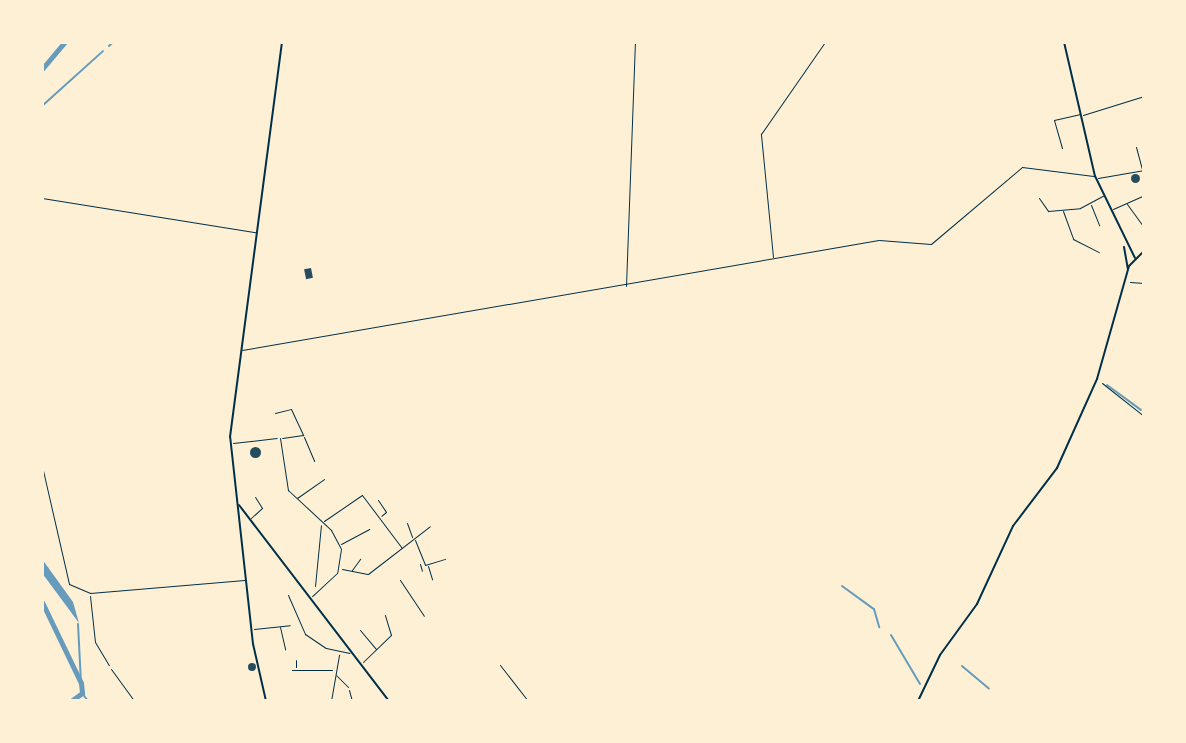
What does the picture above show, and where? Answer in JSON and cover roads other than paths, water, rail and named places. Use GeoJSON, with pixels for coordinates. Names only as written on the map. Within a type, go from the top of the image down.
{"type":"FeatureCollection","features":[{"type":"Feature","properties":{"kind":"street"},"geometry":{"type":"LineString","coordinates":[[266,701],[251,629],[231,443],[282,42]]}},
{"type":"Feature","properties":{"kind":"street"},"geometry":{"type":"LineString","coordinates":[[626,288],[635,42]]}},
{"type":"Feature","properties":{"kind":"street"},"geometry":{"type":"LineString","coordinates":[[774,260],[761,134],[825,42]]}},
{"type":"Feature","properties":{"kind":"street"},"geometry":{"type":"LineString","coordinates":[[1064,42],[1096,177],[1114,209],[1128,270]]}},
{"type":"Feature","properties":{"kind":"street"},"geometry":{"type":"LineString","coordinates":[[1062,148],[1054,120],[1144,96]]}},
{"type":"Feature","properties":{"kind":"street"},"geometry":{"type":"LineString","coordinates":[[243,350],[626,288],[890,238],[936,242],[1027,166],[1096,177],[1143,171],[1137,148],[1144,147]]}},
{"type":"Feature","properties":{"kind":"street"},"geometry":{"type":"LineString","coordinates":[[1039,198],[1047,211],[1089,203],[1105,194]]}},
{"type":"Feature","properties":{"kind":"street"},"geometry":{"type":"LineString","coordinates":[[1114,209],[1144,195]]}},
{"type":"Feature","properties":{"kind":"street"},"geometry":{"type":"LineString","coordinates":[[42,198],[257,232]]}},
{"type":"Feature","properties":{"kind":"street"},"geometry":{"type":"LineString","coordinates":[[1126,202],[1144,228]]}},
{"type":"Feature","properties":{"kind":"street"},"geometry":{"type":"LineString","coordinates":[[1089,203],[1100,225]]}},
{"type":"Feature","properties":{"kind":"street"},"geometry":{"type":"LineString","coordinates":[[1062,208],[1073,239],[1099,252]]}},
{"type":"Feature","properties":{"kind":"street"},"geometry":{"type":"LineString","coordinates":[[1124,244],[1135,258]]}},
{"type":"Feature","properties":{"kind":"street"},"geometry":{"type":"LineString","coordinates":[[918,701],[940,655],[977,604],[1013,526],[1057,468],[1097,379],[1128,270],[1135,258],[1144,251]]}},
{"type":"Feature","properties":{"kind":"street"},"geometry":{"type":"LineString","coordinates":[[42,406],[43,379]]}},
{"type":"Feature","properties":{"kind":"street"},"geometry":{"type":"LineString","coordinates":[[275,413],[291,409],[314,461]]}},
{"type":"Feature","properties":{"kind":"street"},"geometry":{"type":"LineString","coordinates":[[231,443],[303,435]]}},
{"type":"Feature","properties":{"kind":"street"},"geometry":{"type":"LineString","coordinates":[[280,438],[285,483],[295,499],[322,522],[339,545],[340,568],[312,596]]}},
{"type":"Feature","properties":{"kind":"street"},"geometry":{"type":"LineString","coordinates":[[42,466],[68,583],[90,593],[247,580]]}},
{"type":"Feature","properties":{"kind":"street"},"geometry":{"type":"LineString","coordinates":[[295,499],[324,480]]}},
{"type":"Feature","properties":{"kind":"street"},"geometry":{"type":"LineString","coordinates":[[322,522],[362,495],[402,548]]}},
{"type":"Feature","properties":{"kind":"street"},"geometry":{"type":"LineString","coordinates":[[251,518],[262,508],[255,497]]}},
{"type":"Feature","properties":{"kind":"street"},"geometry":{"type":"LineString","coordinates":[[348,498],[350,502]]}},
{"type":"Feature","properties":{"kind":"street"},"geometry":{"type":"LineString","coordinates":[[378,500],[387,511],[379,517]]}},
{"type":"Feature","properties":{"kind":"street"},"geometry":{"type":"LineString","coordinates":[[238,505],[363,662],[389,701]]}},
{"type":"Feature","properties":{"kind":"street"},"geometry":{"type":"LineString","coordinates":[[407,523],[422,571]]}},
{"type":"Feature","properties":{"kind":"street"},"geometry":{"type":"LineString","coordinates":[[340,568],[368,574],[430,526]]}},
{"type":"Feature","properties":{"kind":"street"},"geometry":{"type":"LineString","coordinates":[[339,545],[369,529]]}},
{"type":"Feature","properties":{"kind":"street"},"geometry":{"type":"LineString","coordinates":[[351,572],[360,559]]}},
{"type":"Feature","properties":{"kind":"street"},"geometry":{"type":"LineString","coordinates":[[428,566],[445,559]]}},
{"type":"Feature","properties":{"kind":"street"},"geometry":{"type":"LineString","coordinates":[[421,562],[428,566],[432,579]]}},
{"type":"Feature","properties":{"kind":"street"},"geometry":{"type":"LineString","coordinates":[[90,593],[95,642],[109,665]]}},
{"type":"Feature","properties":{"kind":"street"},"geometry":{"type":"LineString","coordinates":[[288,595],[305,634],[340,652],[354,651]]}},
{"type":"Feature","properties":{"kind":"street"},"geometry":{"type":"LineString","coordinates":[[363,662],[378,651],[391,632],[385,615]]}},
{"type":"Feature","properties":{"kind":"street"},"geometry":{"type":"LineString","coordinates":[[280,625],[285,649]]}},
{"type":"Feature","properties":{"kind":"street"},"geometry":{"type":"LineString","coordinates":[[251,629],[290,625]]}},
{"type":"Feature","properties":{"kind":"street"},"geometry":{"type":"LineString","coordinates":[[360,630],[378,651]]}},
{"type":"Feature","properties":{"kind":"street"},"geometry":{"type":"LineString","coordinates":[[325,701],[331,701],[340,652]]}},
{"type":"Feature","properties":{"kind":"street"},"geometry":{"type":"LineString","coordinates":[[296,660],[296,670]]}},
{"type":"Feature","properties":{"kind":"street"},"geometry":{"type":"LineString","coordinates":[[500,665],[528,701]]}},
{"type":"Feature","properties":{"kind":"street"},"geometry":{"type":"LineString","coordinates":[[292,670],[335,670]]}},
{"type":"Feature","properties":{"kind":"street"},"geometry":{"type":"LineString","coordinates":[[334,674],[348,687]]}},
{"type":"Feature","properties":{"kind":"water"},"geometry":{"type":"Polygon","coordinates":[[[42,559],[73,602],[79,623],[42,573],[42,559]]]}},
{"type":"Feature","properties":{"kind":"waterway"},"geometry":{"type":"LineString","coordinates":[[42,69],[65,42]]}},
{"type":"Feature","properties":{"kind":"waterway"},"geometry":{"type":"LineString","coordinates":[[109,46],[112,43]]}},
{"type":"Feature","properties":{"kind":"waterway"},"geometry":{"type":"LineString","coordinates":[[42,106],[103,51]]}},
{"type":"Feature","properties":{"kind":"waterway"},"geometry":{"type":"LineString","coordinates":[[1107,385],[1141,410]]}},
{"type":"Feature","properties":{"kind":"waterway"},"geometry":{"type":"LineString","coordinates":[[842,586],[874,609],[879,627]]}},
{"type":"Feature","properties":{"kind":"waterway"},"geometry":{"type":"LineString","coordinates":[[42,602],[81,683],[82,693],[71,701]]}},
{"type":"Feature","properties":{"kind":"waterway"},"geometry":{"type":"LineString","coordinates":[[78,624],[81,683]]}},
{"type":"Feature","properties":{"kind":"waterway"},"geometry":{"type":"LineString","coordinates":[[891,635],[920,684]]}},
{"type":"Feature","properties":{"kind":"waterway"},"geometry":{"type":"LineString","coordinates":[[962,666],[989,689]]}},
{"type":"Feature","properties":{"kind":"waterway"},"geometry":{"type":"LineString","coordinates":[[82,693],[88,701]]}}]}
